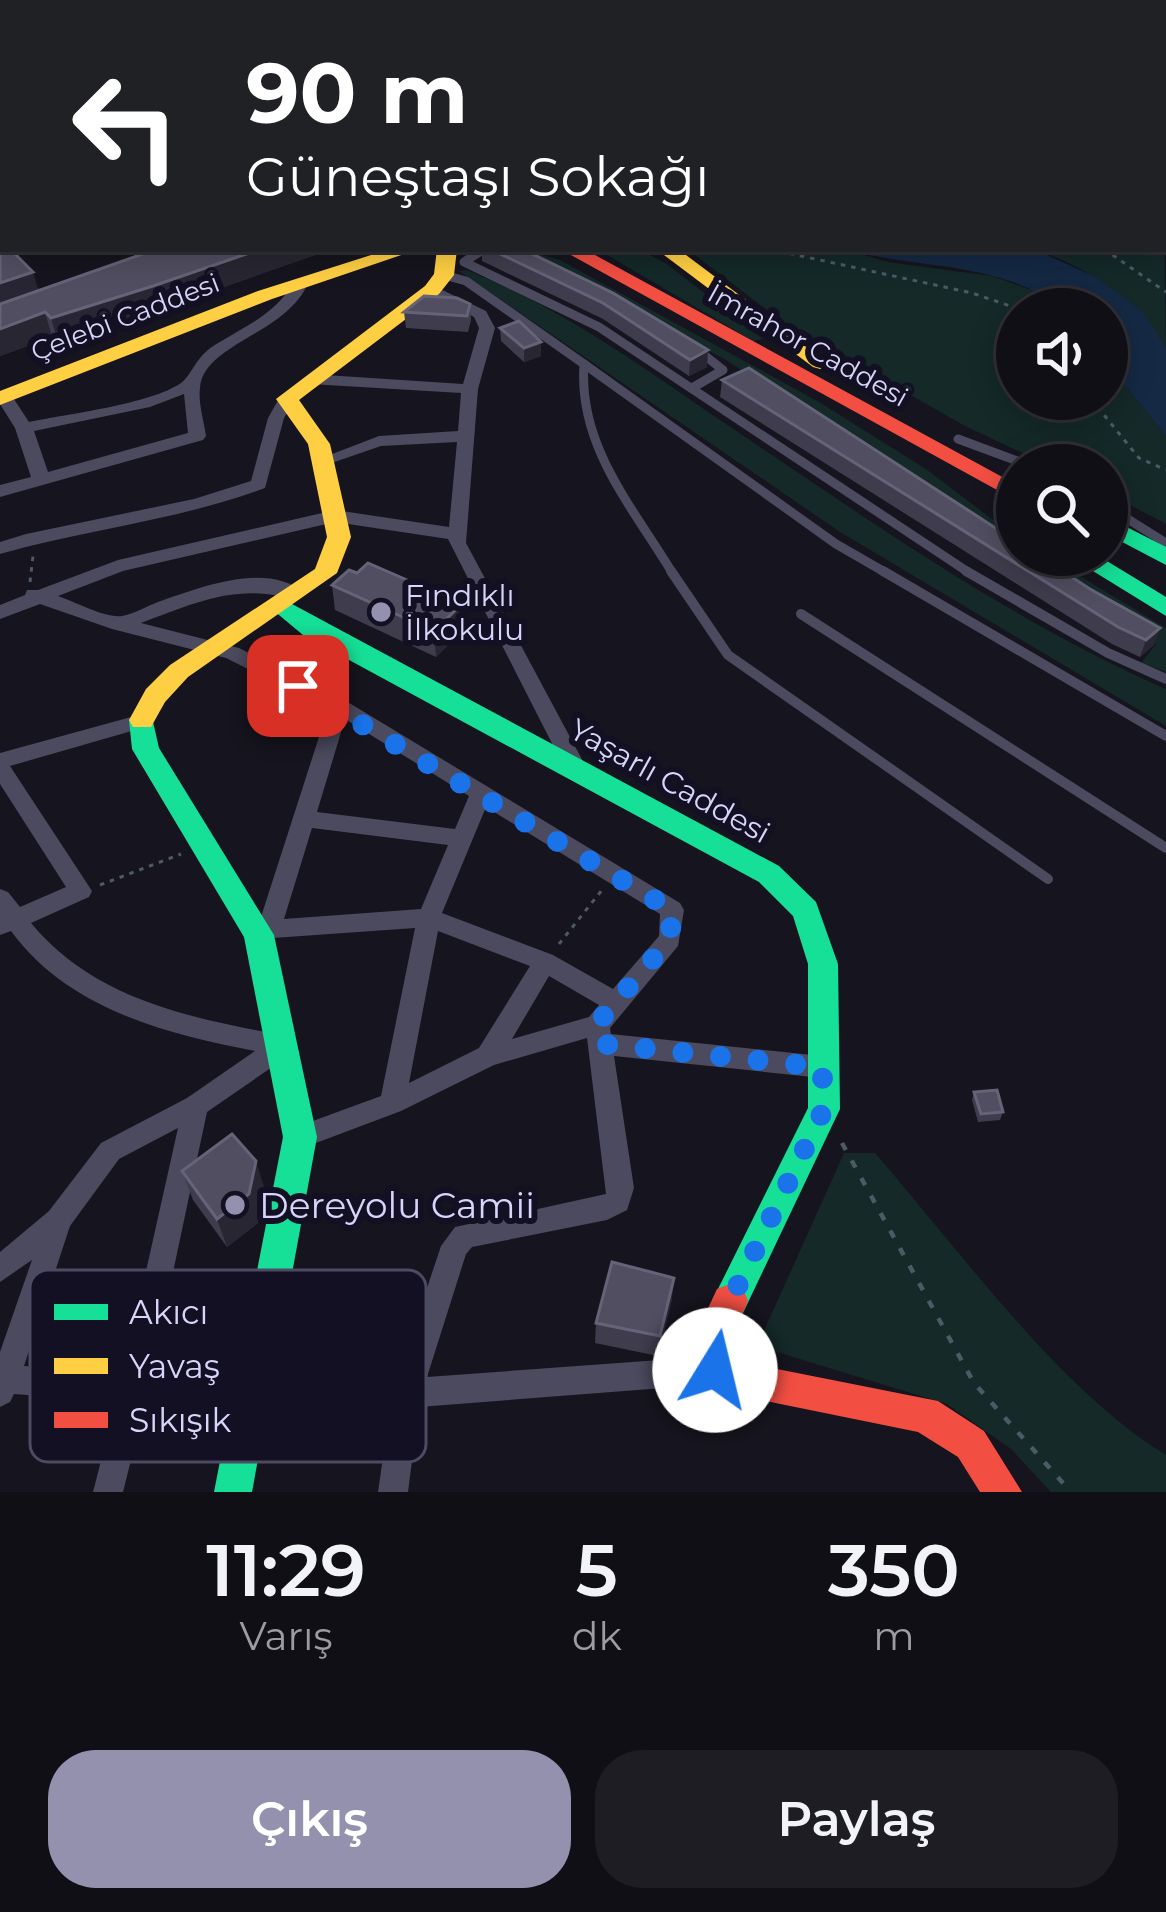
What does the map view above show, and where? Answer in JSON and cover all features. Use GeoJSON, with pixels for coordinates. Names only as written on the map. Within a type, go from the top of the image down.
{"type":"FeatureCollection","features":[{"type":"Feature","properties":{"kind":"main road","name":"Çelebi Caddesi"},"geometry":{"type":"LineString","coordinates":[[1,396],[384,252]]}},
{"type":"Feature","properties":{"kind":"main road","name":"Çelebi Caddesi"},"geometry":{"type":"LineString","coordinates":[[298,281],[399,252]]}},
{"type":"Feature","properties":{"kind":"main road","name":"İmrahor Caddesi"},"geometry":{"type":"LineString","coordinates":[[576,252],[996,482]]}},
{"type":"Feature","properties":{"kind":"main road"},"geometry":{"type":"LineString","coordinates":[[593,252],[633,283]]}},
{"type":"Feature","properties":{"kind":"main road","name":"İmrahor Caddesi"},"geometry":{"type":"LineString","coordinates":[[670,252],[799,350],[996,461]]}},
{"type":"Feature","properties":{"kind":"main road"},"geometry":{"type":"LineString","coordinates":[[275,1270],[300,1137],[264,932],[146,748],[142,721],[155,696],[216,647],[325,573],[339,537],[320,444],[286,399],[441,271]]}},
{"type":"Feature","properties":{"kind":"main road"},"geometry":{"type":"LineString","coordinates":[[920,439],[996,499]]}},
{"type":"Feature","properties":{"kind":"main road"},"geometry":{"type":"LineString","coordinates":[[1128,536],[1166,557]]}},
{"type":"Feature","properties":{"kind":"main road"},"geometry":{"type":"LineString","coordinates":[[1128,557],[1166,578]]}},
{"type":"Feature","properties":{"kind":"main road"},"geometry":{"type":"LineString","coordinates":[[1113,576],[1166,608]]}},
{"type":"Feature","properties":{"kind":"main road","name":"Yaşarlı Caddesi"},"geometry":{"type":"LineString","coordinates":[[287,600],[313,629],[574,765],[769,874],[806,910],[823,964],[824,1109],[708,1347],[715,1370]]}},
{"type":"Feature","properties":{"kind":"main road"},"geometry":{"type":"LineString","coordinates":[[715,1370],[724,1377],[925,1414],[971,1444],[1003,1492]]}},
{"type":"Feature","properties":{"kind":"main road"},"geometry":{"type":"LineString","coordinates":[[232,1492],[238,1462]]}},
{"type":"Feature","properties":{"kind":"street"},"geometry":{"type":"LineString","coordinates":[[441,271],[481,314],[487,328],[470,389],[455,534],[464,565],[574,765]]}},
{"type":"Feature","properties":{"kind":"street"},"geometry":{"type":"LineString","coordinates":[[0,491],[197,436],[191,385],[204,360],[237,343],[281,308],[302,287],[298,281]]}},
{"type":"Feature","properties":{"kind":"street"},"geometry":{"type":"LineString","coordinates":[[310,379],[470,389]]}},
{"type":"Feature","properties":{"kind":"street"},"geometry":{"type":"LineString","coordinates":[[24,428],[144,403],[191,385]]}},
{"type":"Feature","properties":{"kind":"street"},"geometry":{"type":"LineString","coordinates":[[1,396],[24,428],[40,479]]}},
{"type":"Feature","properties":{"kind":"street"},"geometry":{"type":"LineString","coordinates":[[0,548],[51,530],[220,501],[259,484],[276,418],[286,399]]}},
{"type":"Feature","properties":{"kind":"street"},"geometry":{"type":"LineString","coordinates":[[323,461],[380,441],[466,436]]}},
{"type":"Feature","properties":{"kind":"street"},"geometry":{"type":"LineString","coordinates":[[0,612],[118,566],[335,516],[455,534]]}},
{"type":"Feature","properties":{"kind":"street"},"geometry":{"type":"LineString","coordinates":[[119,624],[193,598],[261,583],[278,584],[287,600]]}},
{"type":"Feature","properties":{"kind":"street"},"geometry":{"type":"LineString","coordinates":[[34,595],[119,624],[216,647],[339,706],[672,910],[670,939],[616,1002],[599,1034],[621,1188],[618,1201],[607,1208],[465,1237],[455,1246],[426,1335]]}},
{"type":"Feature","properties":{"kind":"street"},"geometry":{"type":"LineString","coordinates":[[339,706],[264,932],[429,918],[544,962],[616,1002]]}},
{"type":"Feature","properties":{"kind":"street"},"geometry":{"type":"LineString","coordinates":[[142,721],[0,764],[81,891],[4,914],[61,972],[122,1005],[200,1030],[282,1046]]}},
{"type":"Feature","properties":{"kind":"street"},"geometry":{"type":"LineString","coordinates":[[392,1103],[429,918],[481,793]]}},
{"type":"Feature","properties":{"kind":"street"},"geometry":{"type":"LineString","coordinates":[[304,818],[462,838]]}},
{"type":"Feature","properties":{"kind":"street"},"geometry":{"type":"LineString","coordinates":[[488,1056],[544,962]]}},
{"type":"Feature","properties":{"kind":"street"},"geometry":{"type":"LineString","coordinates":[[300,1137],[392,1103],[488,1056],[599,1034],[822,1067]]}},
{"type":"Feature","properties":{"kind":"street"},"geometry":{"type":"LineString","coordinates":[[0,1269],[59,1220],[110,1150],[196,1106],[282,1046]]}},
{"type":"Feature","properties":{"kind":"street"},"geometry":{"type":"LineString","coordinates":[[160,1270],[196,1106]]}},
{"type":"Feature","properties":{"kind":"street"},"geometry":{"type":"LineString","coordinates":[[42,1270],[59,1220]]}},
{"type":"Feature","properties":{"kind":"street"},"geometry":{"type":"LineString","coordinates":[[2,1383],[30,1303]]}},
{"type":"Feature","properties":{"kind":"street"},"geometry":{"type":"LineString","coordinates":[[426,1394],[715,1370]]}},
{"type":"Feature","properties":{"kind":"street"},"geometry":{"type":"LineString","coordinates":[[107,1492],[115,1462]]}},
{"type":"Feature","properties":{"kind":"street"},"geometry":{"type":"LineString","coordinates":[[392,1492],[396,1462]]}},
{"type":"Feature","properties":{"kind":"lane"},"geometry":{"type":"LineString","coordinates":[[479,252],[464,262],[599,327],[846,499],[1108,653],[1166,679]]}},
{"type":"Feature","properties":{"kind":"lane"},"geometry":{"type":"LineString","coordinates":[[441,271],[466,281],[836,544],[1166,736]]}},
{"type":"Feature","properties":{"kind":"lane"},"geometry":{"type":"LineString","coordinates":[[691,346],[724,366],[692,388]]}},
{"type":"Feature","properties":{"kind":"lane"},"geometry":{"type":"LineString","coordinates":[[584,364],[580,404],[590,437],[716,642],[744,668],[1048,879]]}},
{"type":"Feature","properties":{"kind":"lane"},"geometry":{"type":"LineString","coordinates":[[958,440],[996,454]]}},
{"type":"Feature","properties":{"kind":"lane"},"geometry":{"type":"LineString","coordinates":[[1128,519],[1166,543]]}},
{"type":"Feature","properties":{"kind":"lane"},"geometry":{"type":"LineString","coordinates":[[801,614],[1166,848]]}},
{"type":"Feature","properties":{"kind":"path"},"geometry":{"type":"LineString","coordinates":[[784,252],[996,301]]}},
{"type":"Feature","properties":{"kind":"path"},"geometry":{"type":"LineString","coordinates":[[1108,252],[1166,292]]}},
{"type":"Feature","properties":{"kind":"path"},"geometry":{"type":"LineString","coordinates":[[1108,420],[1139,458],[1166,470]]}},
{"type":"Feature","properties":{"kind":"path"},"geometry":{"type":"LineString","coordinates":[[34,595],[29,564],[51,530]]}},
{"type":"Feature","properties":{"kind":"path"},"geometry":{"type":"LineString","coordinates":[[81,891],[204,843]]}},
{"type":"Feature","properties":{"kind":"path"},"geometry":{"type":"LineString","coordinates":[[544,962],[614,875]]}},
{"type":"Feature","properties":{"kind":"path"},"geometry":{"type":"LineString","coordinates":[[824,1109],[902,1262],[974,1382],[1071,1492]]}},
{"type":"Feature","properties":{"kind":"green space"},"geometry":{"type":"Polygon","coordinates":[[[527,252],[560,260],[819,402],[926,469],[996,522],[996,538],[726,360],[527,252]]]}},
{"type":"Feature","properties":{"kind":"green space"},"geometry":{"type":"Polygon","coordinates":[[[602,252],[644,252],[667,264],[763,339],[753,341],[602,252]]]}},
{"type":"Feature","properties":{"kind":"green space"},"geometry":{"type":"Polygon","coordinates":[[[691,252],[854,252],[888,262],[992,276],[1026,288],[996,288],[996,420],[1128,420],[1128,389],[1166,436],[1166,524],[1128,504],[1128,444],[1003,444],[780,320],[691,252]]]}},
{"type":"Feature","properties":{"kind":"green space"},"geometry":{"type":"Polygon","coordinates":[[[1040,252],[1164,252],[1166,348],[1128,303],[1128,288],[1109,287],[1040,252]]]}},
{"type":"Feature","properties":{"kind":"green space"},"geometry":{"type":"Polygon","coordinates":[[[459,271],[536,302],[600,340],[995,600],[1166,689],[1166,726],[840,532],[459,271]]]}},
{"type":"Feature","properties":{"kind":"green space"},"geometry":{"type":"Polygon","coordinates":[[[1053,576],[1080,576],[1166,628],[1166,672],[1141,663],[1156,644],[1053,576]]]}},
{"type":"Feature","properties":{"kind":"green space"},"geometry":{"type":"Polygon","coordinates":[[[844,1153],[875,1153],[1049,1356],[1126,1427],[1166,1455],[1166,1492],[1051,1492],[1011,1449],[947,1404],[757,1346],[844,1153]]]}},
{"type":"Feature","properties":{"kind":"water"},"geometry":{"type":"Polygon","coordinates":[[[858,252],[1040,252],[1111,288],[1027,288],[957,268],[858,252]]]}},
{"type":"Feature","properties":{"kind":"water"},"geometry":{"type":"Polygon","coordinates":[[[1128,301],[1143,312],[1166,348],[1166,436],[1128,389],[1128,301]]]}},
{"type":"Feature","properties":{"kind":"building"},"geometry":{"type":"Polygon","coordinates":[[[0,252],[13,252],[33,272],[0,283],[0,252]]]}},
{"type":"Feature","properties":{"kind":"building"},"geometry":{"type":"Polygon","coordinates":[[[148,252],[252,252],[51,318],[45,312],[0,329],[0,304],[148,252]]]}},
{"type":"Feature","properties":{"kind":"building"},"geometry":{"type":"Polygon","coordinates":[[[496,252],[528,252],[613,293],[708,350],[690,360],[603,303],[496,252]]]}},
{"type":"Feature","properties":{"kind":"building"},"geometry":{"type":"Polygon","coordinates":[[[424,296],[457,298],[470,304],[467,316],[404,312],[424,296]]]}},
{"type":"Feature","properties":{"kind":"building"},"geometry":{"type":"Polygon","coordinates":[[[519,321],[541,342],[524,348],[500,328],[519,321]]]}},
{"type":"Feature","properties":{"kind":"building"},"geometry":{"type":"Polygon","coordinates":[[[749,368],[996,528],[996,551],[722,380],[749,368]]]}},
{"type":"Feature","properties":{"kind":"building"},"geometry":{"type":"Polygon","coordinates":[[[368,563],[462,604],[434,631],[332,585],[349,570],[357,573],[368,563]]]}},
{"type":"Feature","properties":{"kind":"building"},"geometry":{"type":"Polygon","coordinates":[[[1036,576],[1070,576],[1160,628],[1146,640],[1036,576]]]}},
{"type":"Feature","properties":{"kind":"building"},"geometry":{"type":"Polygon","coordinates":[[[997,1090],[1003,1112],[981,1114],[974,1092],[997,1090]]]}},
{"type":"Feature","properties":{"kind":"building"},"geometry":{"type":"Polygon","coordinates":[[[232,1134],[256,1161],[249,1194],[217,1219],[182,1171],[232,1134]]]}},
{"type":"Feature","properties":{"kind":"building"},"geometry":{"type":"Polygon","coordinates":[[[612,1262],[674,1278],[660,1336],[596,1323],[612,1262]]]}},
{"type":"Feature","properties":{"kind":"traffic: fast"},"geometry":{"type":"LineString","coordinates":[[1128,536],[1166,557]]}},
{"type":"Feature","properties":{"kind":"traffic: fast"},"geometry":{"type":"LineString","coordinates":[[1113,576],[1166,608]]}},
{"type":"Feature","properties":{"kind":"traffic: fast"},"geometry":{"type":"LineString","coordinates":[[279,605],[312,629],[769,874],[806,910],[823,964],[824,1109],[730,1301]]}},
{"type":"Feature","properties":{"kind":"traffic: fast"},"geometry":{"type":"LineString","coordinates":[[142,720],[146,749],[259,935],[300,1137],[275,1270]]}},
{"type":"Feature","properties":{"kind":"traffic: fast"},"geometry":{"type":"LineString","coordinates":[[233,1492],[239,1462]]}},
{"type":"Feature","properties":{"kind":"traffic: slow"},"geometry":{"type":"LineString","coordinates":[[0,399],[265,295],[400,252]]}},
{"type":"Feature","properties":{"kind":"traffic: slow"},"geometry":{"type":"LineString","coordinates":[[142,720],[155,696],[179,671],[325,573],[339,537],[319,444],[287,399],[432,290],[444,275],[447,252]]}},
{"type":"Feature","properties":{"kind":"traffic: slow"},"geometry":{"type":"LineString","coordinates":[[670,252],[820,363]]}},
{"type":"Feature","properties":{"kind":"traffic: jam"},"geometry":{"type":"LineString","coordinates":[[575,252],[996,482]]}},
{"type":"Feature","properties":{"kind":"traffic: jam"},"geometry":{"type":"LineString","coordinates":[[730,1301],[708,1347],[715,1370],[724,1377],[925,1414],[971,1444],[1003,1492]]}},
{"type":"Feature","properties":{"kind":"place","name":"Fındıklı İlkokulu"},"geometry":{"type":"Point","coordinates":[381,612]}},
{"type":"Feature","properties":{"kind":"place","name":"Dereyolu Camii"},"geometry":{"type":"Point","coordinates":[235,1205]}},
{"type":"Feature","properties":{"kind":"route"},"geometry":{"type":"LineString","coordinates":[[298,686],[339,706],[672,910],[670,939],[596,1025],[601,1044],[822,1067],[824,1109],[708,1347],[715,1370]]}}]}
